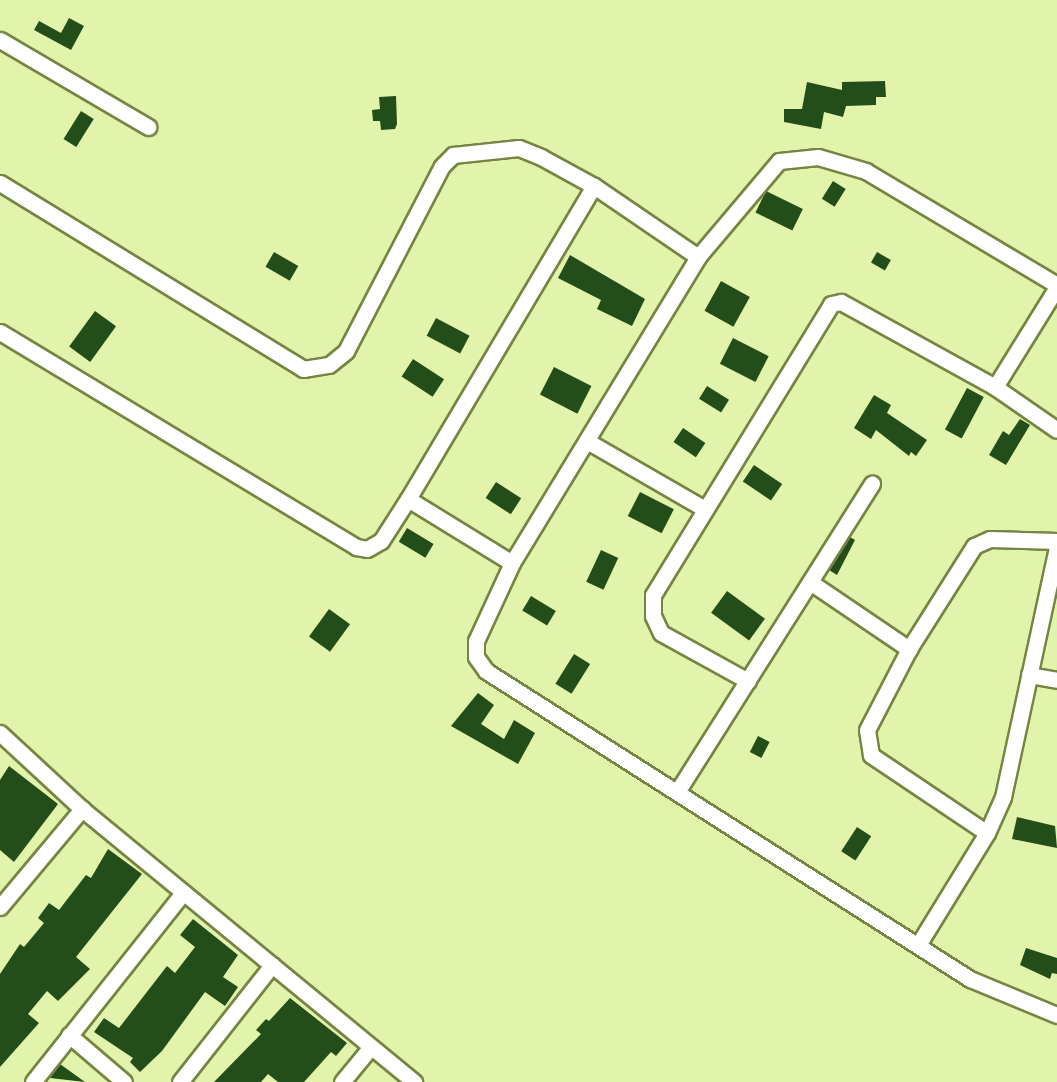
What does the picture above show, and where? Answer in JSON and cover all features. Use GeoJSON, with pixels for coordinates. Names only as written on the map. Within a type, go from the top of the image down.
{"type":"FeatureCollection","features":[{"type":"Feature","properties":{"kind":"street"},"geometry":{"type":"LineString","coordinates":[[0,40],[148,127]]}},
{"type":"Feature","properties":{"kind":"street"},"geometry":{"type":"LineString","coordinates":[[0,183],[303,369],[316,370],[346,351],[442,166],[453,155],[519,148],[594,186],[698,257]]}},
{"type":"Feature","properties":{"kind":"street"},"geometry":{"type":"LineString","coordinates":[[995,387],[1057,286],[866,171],[818,157],[779,161],[698,257],[512,563],[476,641],[476,657],[486,670],[918,945],[1001,994],[1057,1016]]}},
{"type":"Feature","properties":{"kind":"street"},"geometry":{"type":"LineString","coordinates":[[0,332],[356,547],[367,549],[381,541],[408,499],[594,186]]}},
{"type":"Feature","properties":{"kind":"street"},"geometry":{"type":"LineString","coordinates":[[748,681],[661,633],[653,616],[653,595],[831,304],[841,302],[995,387],[1057,430]]}},
{"type":"Feature","properties":{"kind":"street"},"geometry":{"type":"LineString","coordinates":[[587,441],[705,508]]}},
{"type":"Feature","properties":{"kind":"street"},"geometry":{"type":"LineString","coordinates":[[677,792],[872,484]]}},
{"type":"Feature","properties":{"kind":"street"},"geometry":{"type":"LineString","coordinates":[[408,499],[512,563]]}},
{"type":"Feature","properties":{"kind":"street"},"geometry":{"type":"LineString","coordinates":[[987,833],[870,755],[866,745],[867,730],[909,649],[974,546],[990,539],[1057,541]]}},
{"type":"Feature","properties":{"kind":"street"},"geometry":{"type":"LineString","coordinates":[[918,945],[987,833],[1003,797],[1057,547]]}},
{"type":"Feature","properties":{"kind":"street"},"geometry":{"type":"LineString","coordinates":[[810,582],[909,649]]}},
{"type":"Feature","properties":{"kind":"street"},"geometry":{"type":"LineString","coordinates":[[1029,675],[1057,680]]}},
{"type":"Feature","properties":{"kind":"street"},"geometry":{"type":"LineString","coordinates":[[0,733],[82,809],[414,1082]]}},
{"type":"Feature","properties":{"kind":"street"},"geometry":{"type":"LineString","coordinates":[[0,907],[82,809]]}},
{"type":"Feature","properties":{"kind":"street"},"geometry":{"type":"LineString","coordinates":[[33,1082],[183,893]]}},
{"type":"Feature","properties":{"kind":"street"},"geometry":{"type":"LineString","coordinates":[[180,1082],[273,965]]}},
{"type":"Feature","properties":{"kind":"street"},"geometry":{"type":"LineString","coordinates":[[69,1035],[124,1082]]}},
{"type":"Feature","properties":{"kind":"street"},"geometry":{"type":"LineString","coordinates":[[342,1082],[370,1048]]}},
{"type":"Feature","properties":{"kind":"building"},"geometry":{"type":"Polygon","coordinates":[[[69,18],[84,26],[71,50],[34,30],[39,21],[61,33],[69,18]]]}},
{"type":"Feature","properties":{"kind":"building"},"geometry":{"type":"Polygon","coordinates":[[[885,81],[886,97],[876,97],[876,105],[846,106],[843,117],[824,112],[821,129],[784,122],[784,109],[802,109],[807,82],[842,90],[842,82],[885,81]]]}},
{"type":"Feature","properties":{"kind":"building"},"geometry":{"type":"Polygon","coordinates":[[[396,96],[397,124],[395,129],[381,130],[380,121],[373,121],[372,110],[380,109],[379,97],[396,96]]]}},
{"type":"Feature","properties":{"kind":"building"},"geometry":{"type":"Polygon","coordinates":[[[81,111],[94,119],[76,147],[64,139],[81,111]]]}},
{"type":"Feature","properties":{"kind":"building"},"geometry":{"type":"Polygon","coordinates":[[[833,181],[846,189],[835,207],[822,199],[833,181]]]}},
{"type":"Feature","properties":{"kind":"building"},"geometry":{"type":"Polygon","coordinates":[[[766,191],[803,209],[792,231],[755,213],[766,191]]]}},
{"type":"Feature","properties":{"kind":"building"},"geometry":{"type":"Polygon","coordinates":[[[274,252],[298,266],[290,281],[266,267],[274,252]]]}},
{"type":"Feature","properties":{"kind":"building"},"geometry":{"type":"Polygon","coordinates":[[[877,252],[891,260],[885,270],[871,262],[877,252]]]}},
{"type":"Feature","properties":{"kind":"building"},"geometry":{"type":"Polygon","coordinates":[[[570,255],[645,299],[632,326],[597,309],[601,300],[558,278],[570,255]]]}},
{"type":"Feature","properties":{"kind":"building"},"geometry":{"type":"Polygon","coordinates":[[[721,281],[750,297],[733,327],[705,311],[721,281]]]}},
{"type":"Feature","properties":{"kind":"building"},"geometry":{"type":"Polygon","coordinates":[[[95,311],[116,326],[90,362],[69,347],[95,311]]]}},
{"type":"Feature","properties":{"kind":"building"},"geometry":{"type":"Polygon","coordinates":[[[436,318],[470,336],[460,353],[427,336],[436,318]]]}},
{"type":"Feature","properties":{"kind":"building"},"geometry":{"type":"Polygon","coordinates":[[[733,338],[769,356],[755,382],[720,364],[733,338]]]}},
{"type":"Feature","properties":{"kind":"building"},"geometry":{"type":"Polygon","coordinates":[[[413,359],[444,379],[433,397],[402,377],[413,359]]]}},
{"type":"Feature","properties":{"kind":"building"},"geometry":{"type":"Polygon","coordinates":[[[554,367],[591,386],[577,414],[540,395],[554,367]]]}},
{"type":"Feature","properties":{"kind":"building"},"geometry":{"type":"Polygon","coordinates":[[[707,386],[729,400],[721,412],[699,399],[707,386]]]}},
{"type":"Feature","properties":{"kind":"building"},"geometry":{"type":"Polygon","coordinates":[[[967,388],[984,397],[962,438],[945,429],[967,388]]]}},
{"type":"Feature","properties":{"kind":"building"},"geometry":{"type":"Polygon","coordinates":[[[874,395],[891,405],[887,413],[927,440],[916,456],[911,452],[909,456],[876,430],[871,439],[854,428],[874,395]]]}},
{"type":"Feature","properties":{"kind":"building"},"geometry":{"type":"Polygon","coordinates":[[[1020,419],[1030,425],[1006,465],[989,455],[1003,431],[1009,435],[1020,419]]]}},
{"type":"Feature","properties":{"kind":"building"},"geometry":{"type":"Polygon","coordinates":[[[683,428],[705,443],[696,457],[673,442],[683,428]]]}},
{"type":"Feature","properties":{"kind":"building"},"geometry":{"type":"Polygon","coordinates":[[[754,465],[782,484],[771,501],[743,482],[754,465]]]}},
{"type":"Feature","properties":{"kind":"building"},"geometry":{"type":"Polygon","coordinates":[[[496,482],[521,498],[511,514],[486,498],[496,482]]]}},
{"type":"Feature","properties":{"kind":"building"},"geometry":{"type":"Polygon","coordinates":[[[640,492],[674,509],[662,533],[628,516],[640,492]]]}},
{"type":"Feature","properties":{"kind":"building"},"geometry":{"type":"Polygon","coordinates":[[[407,528],[434,544],[425,558],[399,542],[407,528]]]}},
{"type":"Feature","properties":{"kind":"building"},"geometry":{"type":"Polygon","coordinates":[[[850,537],[855,540],[837,575],[829,570],[850,537]]]}},
{"type":"Feature","properties":{"kind":"building"},"geometry":{"type":"Polygon","coordinates":[[[601,550],[618,558],[603,590],[586,582],[601,550]]]}},
{"type":"Feature","properties":{"kind":"building"},"geometry":{"type":"Polygon","coordinates":[[[727,591],[765,619],[749,640],[711,613],[727,591]]]}},
{"type":"Feature","properties":{"kind":"building"},"geometry":{"type":"Polygon","coordinates":[[[531,596],[556,611],[547,626],[522,611],[531,596]]]}},
{"type":"Feature","properties":{"kind":"building"},"geometry":{"type":"Polygon","coordinates":[[[329,609],[350,624],[330,652],[309,637],[329,609]]]}},
{"type":"Feature","properties":{"kind":"building"},"geometry":{"type":"Polygon","coordinates":[[[574,654],[590,664],[572,694],[555,684],[574,654]]]}},
{"type":"Feature","properties":{"kind":"building"},"geometry":{"type":"Polygon","coordinates":[[[478,693],[494,705],[481,724],[504,739],[514,720],[535,733],[518,764],[451,726],[478,693]]]}},
{"type":"Feature","properties":{"kind":"building"},"geometry":{"type":"Polygon","coordinates":[[[758,736],[770,742],[761,758],[750,752],[758,736]]]}},
{"type":"Feature","properties":{"kind":"building"},"geometry":{"type":"Polygon","coordinates":[[[9,766],[58,804],[14,862],[0,850],[0,780],[9,766]]]}},
{"type":"Feature","properties":{"kind":"building"},"geometry":{"type":"Polygon","coordinates":[[[1017,817],[1055,826],[1057,848],[1012,839],[1017,817]]]}},
{"type":"Feature","properties":{"kind":"building"},"geometry":{"type":"Polygon","coordinates":[[[857,827],[871,836],[855,861],[841,851],[857,827]]]}},
{"type":"Feature","properties":{"kind":"building"},"geometry":{"type":"Polygon","coordinates":[[[108,849],[142,874],[76,957],[90,969],[58,1001],[47,991],[28,1014],[39,1023],[0,1067],[0,974],[20,944],[24,947],[44,923],[38,918],[49,903],[59,910],[86,875],[91,878],[108,849]]]}},
{"type":"Feature","properties":{"kind":"building"},"geometry":{"type":"Polygon","coordinates":[[[193,919],[238,955],[223,977],[238,987],[225,1006],[205,992],[162,1051],[140,1072],[130,1062],[133,1058],[94,1032],[104,1018],[119,1028],[167,966],[175,973],[195,947],[180,935],[193,919]]]}},
{"type":"Feature","properties":{"kind":"building"},"geometry":{"type":"Polygon","coordinates":[[[1026,948],[1057,958],[1057,974],[1052,973],[1050,979],[1020,965],[1026,948]]]}},
{"type":"Feature","properties":{"kind":"building"},"geometry":{"type":"Polygon","coordinates":[[[290,998],[347,1043],[336,1056],[331,1052],[304,1082],[278,1082],[268,1074],[261,1082],[214,1082],[261,1034],[256,1030],[266,1019],[269,1021],[290,998]]]}},
{"type":"Feature","properties":{"kind":"building"},"geometry":{"type":"Polygon","coordinates":[[[60,1064],[85,1082],[50,1078],[60,1064]]]}}]}
